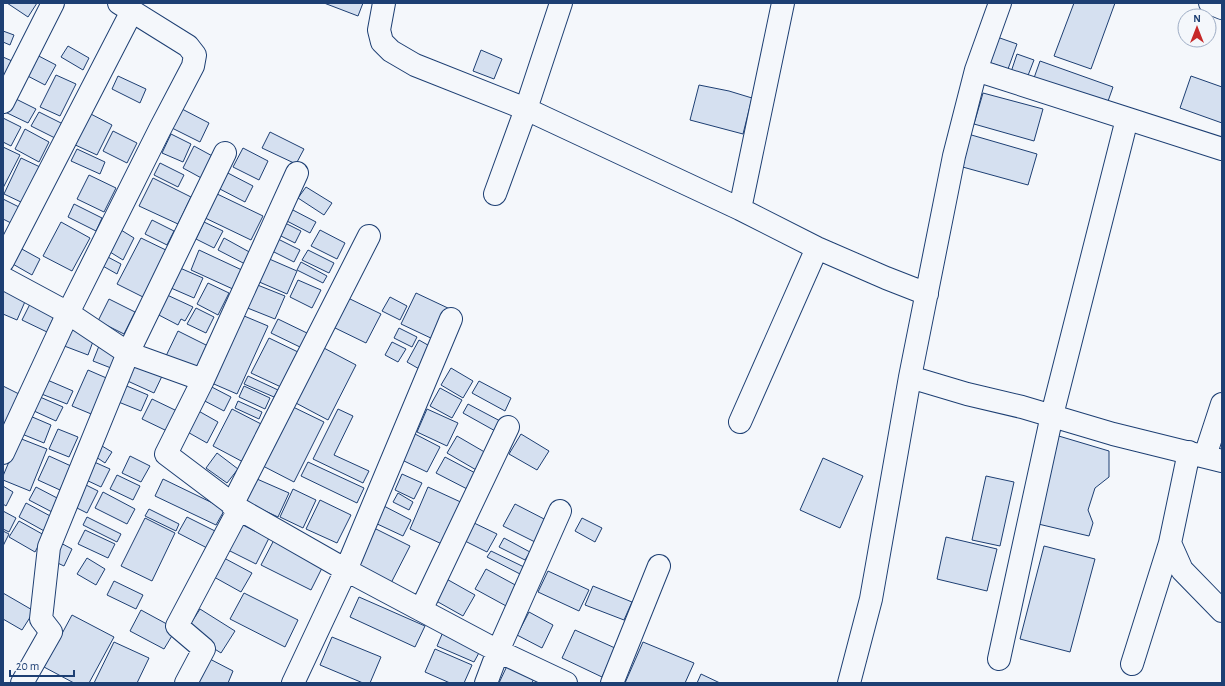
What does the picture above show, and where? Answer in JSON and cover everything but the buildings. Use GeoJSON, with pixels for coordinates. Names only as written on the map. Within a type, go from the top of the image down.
{"type":"FeatureCollection","features":[{"type":"Feature","properties":{"kind":"street"},"geometry":{"type":"LineString","coordinates":[[3,102],[53,3]]}},
{"type":"Feature","properties":{"kind":"street"},"geometry":{"type":"LineString","coordinates":[[384,3],[379,30],[382,42],[391,50],[416,65],[526,109],[740,209],[817,248],[927,294]]}},
{"type":"Feature","properties":{"kind":"street"},"geometry":{"type":"LineString","coordinates":[[495,194],[526,109],[561,3]]}},
{"type":"Feature","properties":{"kind":"street"},"geometry":{"type":"LineString","coordinates":[[740,209],[783,3]]}},
{"type":"Feature","properties":{"kind":"street"},"geometry":{"type":"LineString","coordinates":[[849,683],[871,598],[910,377],[954,156],[976,70],[1000,3]]}},
{"type":"Feature","properties":{"kind":"street"},"geometry":{"type":"LineString","coordinates":[[1210,3],[1222,8]]}},
{"type":"Feature","properties":{"kind":"street"},"geometry":{"type":"LineString","coordinates":[[3,261],[125,7],[188,46],[195,55],[193,66],[68,313],[3,453]]}},
{"type":"Feature","properties":{"kind":"street"},"geometry":{"type":"LineString","coordinates":[[976,70],[1222,149]]}},
{"type":"Feature","properties":{"kind":"street"},"geometry":{"type":"LineString","coordinates":[[999,659],[1052,415],[1127,119]]}},
{"type":"Feature","properties":{"kind":"street"},"geometry":{"type":"LineString","coordinates":[[22,683],[51,632],[41,619],[49,547],[128,353],[225,153]]}},
{"type":"Feature","properties":{"kind":"street"},"geometry":{"type":"LineString","coordinates":[[297,173],[203,380],[166,454],[235,507],[346,570],[498,651],[566,683]]}},
{"type":"Feature","properties":{"kind":"street"},"geometry":{"type":"LineString","coordinates":[[186,683],[204,649],[177,626],[368,236]]}},
{"type":"Feature","properties":{"kind":"street"},"geometry":{"type":"LineString","coordinates":[[740,422],[817,248]]}},
{"type":"Feature","properties":{"kind":"street"},"geometry":{"type":"LineString","coordinates":[[3,278],[68,313],[128,353],[203,380]]}},
{"type":"Feature","properties":{"kind":"street"},"geometry":{"type":"LineString","coordinates":[[293,683],[346,570],[451,319]]}},
{"type":"Feature","properties":{"kind":"street"},"geometry":{"type":"LineString","coordinates":[[910,377],[967,394],[1052,415],[1113,434],[1205,456]]}},
{"type":"Feature","properties":{"kind":"street"},"geometry":{"type":"LineString","coordinates":[[1132,664],[1170,544],[1205,456],[1222,404]]}},
{"type":"Feature","properties":{"kind":"street"},"geometry":{"type":"LineString","coordinates":[[421,610],[508,427]]}},
{"type":"Feature","properties":{"kind":"street"},"geometry":{"type":"LineString","coordinates":[[486,683],[498,651],[560,511]]}},
{"type":"Feature","properties":{"kind":"street"},"geometry":{"type":"LineString","coordinates":[[1170,544],[1182,570],[1222,611]]}},
{"type":"Feature","properties":{"kind":"street"},"geometry":{"type":"LineString","coordinates":[[612,683],[659,566]]}}]}
